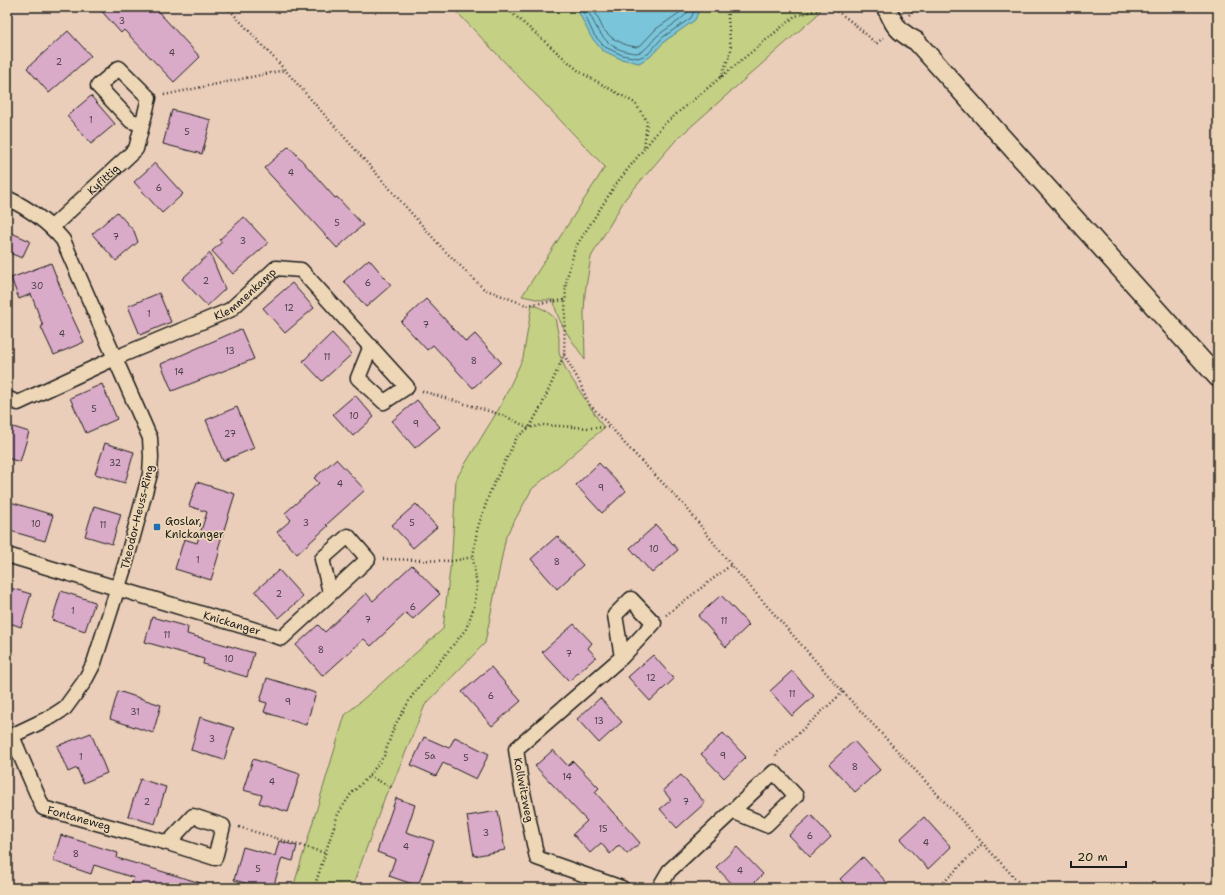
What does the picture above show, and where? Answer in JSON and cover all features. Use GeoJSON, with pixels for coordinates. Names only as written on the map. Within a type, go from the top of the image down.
{"type":"FeatureCollection","features":[{"type":"Feature","properties":{"kind":"street"},"geometry":{"type":"LineString","coordinates":[[887,9],[899,15],[913,29],[916,41],[1218,378]]}},
{"type":"Feature","properties":{"kind":"street"},"geometry":{"type":"LineString","coordinates":[[142,124],[131,121],[98,86],[119,68],[150,98]]}},
{"type":"Feature","properties":{"kind":"street","name":"Kyfittig"},"geometry":{"type":"LineString","coordinates":[[52,227],[136,149],[150,98]]}},
{"type":"Feature","properties":{"kind":"street","name":"Theodor-Heuss-Ring"},"geometry":{"type":"LineString","coordinates":[[7,198],[24,206],[40,217],[52,227],[63,240],[150,438],[152,457],[150,474],[126,562],[94,663],[78,691],[65,708],[51,717],[10,737]]}},
{"type":"Feature","properties":{"kind":"street","name":"Klemmenkamp"},"geometry":{"type":"LineString","coordinates":[[7,398],[18,403],[115,358],[230,310],[276,268],[301,270],[407,386]]}},
{"type":"Feature","properties":{"kind":"street"},"geometry":{"type":"LineString","coordinates":[[371,346],[358,378],[384,402],[407,386]]}},
{"type":"Feature","properties":{"kind":"street"},"geometry":{"type":"LineString","coordinates":[[330,592],[322,559],[348,536],[368,559]]}},
{"type":"Feature","properties":{"kind":"street"},"geometry":{"type":"LineString","coordinates":[[7,555],[117,588]]}},
{"type":"Feature","properties":{"kind":"street","name":"Knickanger"},"geometry":{"type":"LineString","coordinates":[[117,588],[282,638],[330,592],[368,559]]}},
{"type":"Feature","properties":{"kind":"street"},"geometry":{"type":"LineString","coordinates":[[622,656],[615,615],[632,599],[654,623]]}},
{"type":"Feature","properties":{"kind":"street","name":"Kollwitzweg"},"geometry":{"type":"LineString","coordinates":[[622,888],[537,858],[521,783],[516,749],[622,656],[654,623]]}},
{"type":"Feature","properties":{"kind":"street","name":"Fontaneweg"},"geometry":{"type":"LineString","coordinates":[[10,737],[43,808],[168,843],[215,858],[224,826]]}},
{"type":"Feature","properties":{"kind":"street"},"geometry":{"type":"LineString","coordinates":[[659,888],[669,871],[732,811],[774,772],[796,796],[766,825],[732,811]]}},
{"type":"Feature","properties":{"kind":"street"},"geometry":{"type":"LineString","coordinates":[[168,843],[193,816],[224,826]]}},
{"type":"Feature","properties":{"kind":"path"},"geometry":{"type":"LineString","coordinates":[[227,7],[285,70],[443,249],[484,289],[526,306],[565,300]]}},
{"type":"Feature","properties":{"kind":"path"},"geometry":{"type":"LineString","coordinates":[[505,7],[580,72],[635,103],[647,121],[644,149]]}},
{"type":"Feature","properties":{"kind":"path"},"geometry":{"type":"LineString","coordinates":[[721,77],[730,51],[727,7]]}},
{"type":"Feature","properties":{"kind":"path"},"geometry":{"type":"LineString","coordinates":[[314,888],[338,814],[351,794],[369,776],[384,756],[394,727],[412,696],[466,629],[474,607],[477,588],[472,557],[477,530],[490,492],[517,437],[529,428],[542,405],[564,355],[566,281],[575,248],[616,184],[663,126],[795,16],[829,7],[841,13]]}},
{"type":"Feature","properties":{"kind":"path"},"geometry":{"type":"LineString","coordinates":[[150,98],[285,70]]}},
{"type":"Feature","properties":{"kind":"path"},"geometry":{"type":"LineString","coordinates":[[564,355],[578,379],[589,404],[611,427],[624,444],[686,507],[731,565],[843,692],[1024,888]]}},
{"type":"Feature","properties":{"kind":"path"},"geometry":{"type":"LineString","coordinates":[[407,386],[505,416],[529,428],[543,425],[589,428],[611,427]]}},
{"type":"Feature","properties":{"kind":"path"},"geometry":{"type":"LineString","coordinates":[[368,559],[452,561],[472,557]]}},
{"type":"Feature","properties":{"kind":"path"},"geometry":{"type":"LineString","coordinates":[[654,623],[731,565]]}},
{"type":"Feature","properties":{"kind":"path"},"geometry":{"type":"LineString","coordinates":[[774,772],[777,753],[843,692]]}},
{"type":"Feature","properties":{"kind":"path"},"geometry":{"type":"LineString","coordinates":[[369,776],[393,788]]}},
{"type":"Feature","properties":{"kind":"path"},"geometry":{"type":"LineString","coordinates":[[224,826],[235,826],[325,853]]}},
{"type":"Feature","properties":{"kind":"path"},"geometry":{"type":"LineString","coordinates":[[938,888],[983,843]]}},
{"type":"Feature","properties":{"kind":"green space"},"geometry":{"type":"Polygon","coordinates":[[[452,7],[822,7],[816,16],[677,139],[625,199],[591,257],[585,293],[585,360],[562,324],[555,308],[554,300],[541,300],[522,296],[605,167],[452,7]]]}},
{"type":"Feature","properties":{"kind":"green space"},"geometry":{"type":"Polygon","coordinates":[[[532,304],[545,310],[555,318],[559,338],[559,353],[566,370],[604,428],[532,489],[506,536],[485,643],[425,705],[393,783],[386,794],[352,888],[293,888],[345,715],[443,629],[452,552],[456,479],[500,407],[523,358],[532,304]]]}},
{"type":"Feature","properties":{"kind":"water"},"geometry":{"type":"Polygon","coordinates":[[[576,7],[700,7],[695,20],[665,41],[650,57],[639,63],[621,59],[602,50],[591,37],[576,7]]]}},
{"type":"Feature","properties":{"kind":"building"},"geometry":{"type":"Polygon","coordinates":[[[98,7],[154,7],[200,57],[174,82],[124,30],[121,33],[98,7]]]}},
{"type":"Feature","properties":{"kind":"building"},"geometry":{"type":"Polygon","coordinates":[[[68,31],[91,56],[49,93],[27,68],[68,31]]]}},
{"type":"Feature","properties":{"kind":"building"},"geometry":{"type":"Polygon","coordinates":[[[91,96],[115,124],[91,144],[67,116],[91,96]]]}},
{"type":"Feature","properties":{"kind":"building"},"geometry":{"type":"Polygon","coordinates":[[[172,110],[211,120],[202,154],[163,144],[172,110]]]}},
{"type":"Feature","properties":{"kind":"building"},"geometry":{"type":"Polygon","coordinates":[[[289,146],[335,198],[337,197],[363,225],[337,248],[264,168],[289,146]]]}},
{"type":"Feature","properties":{"kind":"building"},"geometry":{"type":"Polygon","coordinates":[[[155,163],[183,194],[162,213],[134,182],[155,163]]]}},
{"type":"Feature","properties":{"kind":"building"},"geometry":{"type":"Polygon","coordinates":[[[117,212],[134,231],[138,242],[116,261],[92,234],[117,212]]]}},
{"type":"Feature","properties":{"kind":"building"},"geometry":{"type":"Polygon","coordinates":[[[244,217],[268,243],[233,274],[212,251],[222,242],[219,240],[244,217]]]}},
{"type":"Feature","properties":{"kind":"building"},"geometry":{"type":"Polygon","coordinates":[[[7,231],[30,241],[22,258],[7,252],[7,231]]]}},
{"type":"Feature","properties":{"kind":"building"},"geometry":{"type":"Polygon","coordinates":[[[210,253],[225,289],[207,306],[182,279],[210,253]]]}},
{"type":"Feature","properties":{"kind":"building"},"geometry":{"type":"Polygon","coordinates":[[[369,259],[391,285],[366,307],[344,281],[369,259]]]}},
{"type":"Feature","properties":{"kind":"building"},"geometry":{"type":"Polygon","coordinates":[[[51,263],[63,294],[62,295],[84,342],[54,355],[41,327],[43,326],[31,294],[19,299],[11,278],[51,263]]]}},
{"type":"Feature","properties":{"kind":"building"},"geometry":{"type":"Polygon","coordinates":[[[292,283],[314,308],[285,333],[263,308],[292,283]]]}},
{"type":"Feature","properties":{"kind":"building"},"geometry":{"type":"Polygon","coordinates":[[[159,293],[171,322],[140,335],[128,306],[159,293]]]}},
{"type":"Feature","properties":{"kind":"building"},"geometry":{"type":"Polygon","coordinates":[[[426,299],[466,342],[475,334],[501,362],[473,388],[433,345],[427,350],[401,322],[426,299]]]}},
{"type":"Feature","properties":{"kind":"building"},"geometry":{"type":"Polygon","coordinates":[[[241,329],[254,359],[172,391],[161,364],[241,329]]]}},
{"type":"Feature","properties":{"kind":"building"},"geometry":{"type":"Polygon","coordinates":[[[332,333],[352,354],[322,381],[303,361],[332,333]]]}},
{"type":"Feature","properties":{"kind":"building"},"geometry":{"type":"Polygon","coordinates":[[[102,384],[117,419],[86,433],[70,398],[102,384]]]}},
{"type":"Feature","properties":{"kind":"building"},"geometry":{"type":"Polygon","coordinates":[[[355,395],[374,417],[353,436],[333,414],[355,395]]]}},
{"type":"Feature","properties":{"kind":"building"},"geometry":{"type":"Polygon","coordinates":[[[417,400],[440,427],[415,448],[392,421],[417,400]]]}},
{"type":"Feature","properties":{"kind":"building"},"geometry":{"type":"Polygon","coordinates":[[[237,407],[254,448],[223,461],[206,420],[237,407]]]}},
{"type":"Feature","properties":{"kind":"building"},"geometry":{"type":"Polygon","coordinates":[[[7,425],[29,432],[20,462],[7,458],[7,425]]]}},
{"type":"Feature","properties":{"kind":"building"},"geometry":{"type":"Polygon","coordinates":[[[105,443],[134,452],[125,483],[95,474],[105,443]]]}},
{"type":"Feature","properties":{"kind":"building"},"geometry":{"type":"Polygon","coordinates":[[[336,459],[365,490],[326,525],[328,526],[297,554],[277,532],[291,520],[285,513],[319,483],[314,478],[336,459]]]}},
{"type":"Feature","properties":{"kind":"building"},"geometry":{"type":"Polygon","coordinates":[[[599,463],[626,491],[602,513],[576,485],[599,463]]]}},
{"type":"Feature","properties":{"kind":"building"},"geometry":{"type":"Polygon","coordinates":[[[197,482],[235,494],[218,549],[220,550],[211,580],[175,569],[184,539],[197,543],[207,512],[189,506],[197,482]]]}},
{"type":"Feature","properties":{"kind":"building"},"geometry":{"type":"Polygon","coordinates":[[[7,501],[53,515],[45,541],[7,530],[7,501]]]}},
{"type":"Feature","properties":{"kind":"building"},"geometry":{"type":"Polygon","coordinates":[[[416,504],[437,527],[413,548],[392,525],[416,504]]]}},
{"type":"Feature","properties":{"kind":"building"},"geometry":{"type":"Polygon","coordinates":[[[94,506],[121,514],[112,544],[85,536],[94,506]]]}},
{"type":"Feature","properties":{"kind":"building"},"geometry":{"type":"Polygon","coordinates":[[[656,525],[678,550],[652,573],[630,548],[656,525]]]}},
{"type":"Feature","properties":{"kind":"building"},"geometry":{"type":"Polygon","coordinates":[[[557,536],[583,565],[557,589],[531,559],[557,536]]]}},
{"type":"Feature","properties":{"kind":"building"},"geometry":{"type":"Polygon","coordinates":[[[412,565],[440,594],[413,619],[406,613],[371,646],[364,639],[323,676],[296,645],[318,625],[325,632],[366,593],[373,601],[412,565]]]}},
{"type":"Feature","properties":{"kind":"building"},"geometry":{"type":"Polygon","coordinates":[[[279,570],[303,597],[279,618],[255,591],[279,570]]]}},
{"type":"Feature","properties":{"kind":"building"},"geometry":{"type":"Polygon","coordinates":[[[7,587],[31,594],[21,627],[7,622],[7,587]]]}},
{"type":"Feature","properties":{"kind":"building"},"geometry":{"type":"Polygon","coordinates":[[[61,591],[95,602],[85,631],[52,620],[61,591]]]}},
{"type":"Feature","properties":{"kind":"building"},"geometry":{"type":"Polygon","coordinates":[[[721,595],[749,625],[726,647],[698,616],[721,595]]]}},
{"type":"Feature","properties":{"kind":"building"},"geometry":{"type":"Polygon","coordinates":[[[152,617],[188,627],[187,634],[254,653],[247,677],[203,664],[204,659],[145,642],[152,617]]]}},
{"type":"Feature","properties":{"kind":"building"},"geometry":{"type":"Polygon","coordinates":[[[574,624],[592,643],[588,648],[596,657],[569,681],[542,652],[574,624]]]}},
{"type":"Feature","properties":{"kind":"building"},"geometry":{"type":"Polygon","coordinates":[[[653,655],[674,679],[650,701],[628,677],[653,655]]]}},
{"type":"Feature","properties":{"kind":"building"},"geometry":{"type":"Polygon","coordinates":[[[491,667],[521,701],[492,726],[462,692],[491,667]]]}},
{"type":"Feature","properties":{"kind":"building"},"geometry":{"type":"Polygon","coordinates":[[[792,671],[814,696],[792,716],[770,691],[792,671]]]}},
{"type":"Feature","properties":{"kind":"building"},"geometry":{"type":"Polygon","coordinates":[[[267,678],[316,693],[306,725],[264,712],[267,703],[260,701],[267,678]]]}},
{"type":"Feature","properties":{"kind":"building"},"geometry":{"type":"Polygon","coordinates":[[[118,691],[161,705],[153,733],[110,719],[118,691]]]}},
{"type":"Feature","properties":{"kind":"building"},"geometry":{"type":"Polygon","coordinates":[[[600,698],[622,722],[599,743],[577,719],[600,698]]]}},
{"type":"Feature","properties":{"kind":"building"},"geometry":{"type":"Polygon","coordinates":[[[200,717],[234,728],[224,760],[191,750],[200,717]]]}},
{"type":"Feature","properties":{"kind":"building"},"geometry":{"type":"Polygon","coordinates":[[[91,733],[107,773],[83,783],[77,768],[68,772],[57,746],[91,733]]]}},
{"type":"Feature","properties":{"kind":"building"},"geometry":{"type":"Polygon","coordinates":[[[723,733],[746,757],[724,778],[701,754],[723,733]]]}},
{"type":"Feature","properties":{"kind":"building"},"geometry":{"type":"Polygon","coordinates":[[[424,737],[449,748],[455,737],[489,754],[476,779],[443,763],[436,776],[411,765],[424,737]]]}},
{"type":"Feature","properties":{"kind":"building"},"geometry":{"type":"Polygon","coordinates":[[[854,741],[880,770],[855,792],[829,764],[854,741]]]}},
{"type":"Feature","properties":{"kind":"building"},"geometry":{"type":"Polygon","coordinates":[[[553,750],[568,766],[573,761],[599,788],[595,792],[640,843],[627,854],[619,845],[610,854],[601,843],[590,853],[573,834],[587,821],[535,766],[553,750]]]}},
{"type":"Feature","properties":{"kind":"building"},"geometry":{"type":"Polygon","coordinates":[[[253,759],[300,774],[288,812],[259,803],[262,795],[243,790],[253,759]]]}},
{"type":"Feature","properties":{"kind":"building"},"geometry":{"type":"Polygon","coordinates":[[[681,775],[705,803],[677,828],[660,809],[671,800],[663,790],[681,775]]]}},
{"type":"Feature","properties":{"kind":"building"},"geometry":{"type":"Polygon","coordinates":[[[140,779],[166,787],[155,824],[128,816],[140,779]]]}},
{"type":"Feature","properties":{"kind":"building"},"geometry":{"type":"Polygon","coordinates":[[[396,798],[415,805],[406,832],[434,841],[418,886],[389,876],[395,859],[377,852],[396,798]]]}},
{"type":"Feature","properties":{"kind":"building"},"geometry":{"type":"Polygon","coordinates":[[[498,811],[505,850],[474,856],[467,816],[498,811]]]}},
{"type":"Feature","properties":{"kind":"building"},"geometry":{"type":"Polygon","coordinates":[[[811,815],[831,837],[810,857],[789,835],[811,815]]]}},
{"type":"Feature","properties":{"kind":"building"},"geometry":{"type":"Polygon","coordinates":[[[924,817],[951,847],[928,869],[900,839],[924,817]]]}},
{"type":"Feature","properties":{"kind":"building"},"geometry":{"type":"Polygon","coordinates":[[[61,835],[118,853],[117,858],[204,884],[203,888],[130,888],[134,878],[94,865],[91,874],[53,861],[61,835]]]}},
{"type":"Feature","properties":{"kind":"building"},"geometry":{"type":"Polygon","coordinates":[[[279,841],[297,846],[293,861],[282,858],[273,888],[264,888],[234,880],[243,847],[275,856],[279,841]]]}},
{"type":"Feature","properties":{"kind":"building"},"geometry":{"type":"Polygon","coordinates":[[[737,847],[763,874],[749,888],[736,888],[716,867],[737,847]]]}},
{"type":"Feature","properties":{"kind":"building"},"geometry":{"type":"Polygon","coordinates":[[[863,857],[892,888],[848,888],[840,879],[863,857]]]}},
{"type":"Feature","properties":{"kind":"place","name":"Goslar, Knickanger"},"geometry":{"type":"Point","coordinates":[157,527]}}]}
